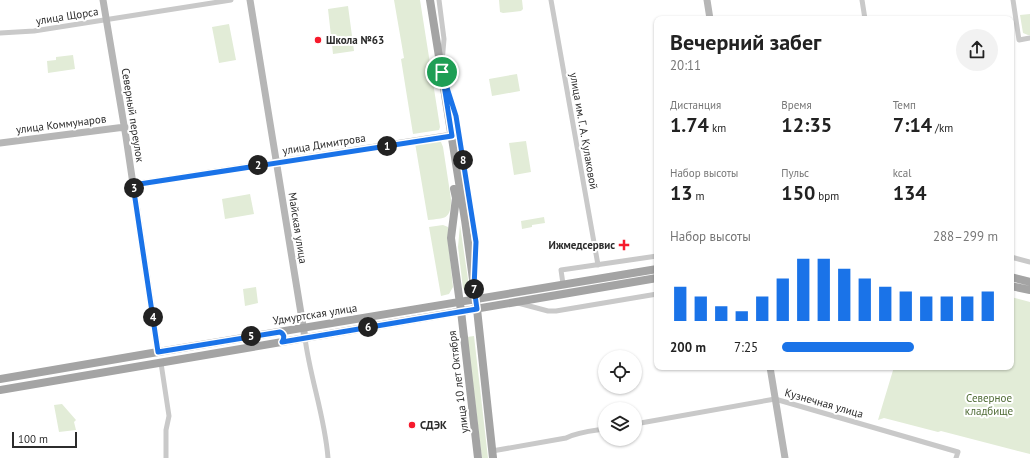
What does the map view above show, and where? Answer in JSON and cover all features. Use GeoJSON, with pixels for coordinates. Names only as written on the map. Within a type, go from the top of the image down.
{"type":"FeatureCollection","features":[{"type":"Feature","properties":{"kind":"main road","name":"улица 10 лет Октября"},"geometry":{"type":"LineString","coordinates":[[425,0],[465,220],[476,299],[492,454]]}},
{"type":"Feature","properties":{"kind":"main road","name":"улица 10 лет Октября"},"geometry":{"type":"LineString","coordinates":[[430,0],[442,72],[456,198],[451,238],[478,458]]}},
{"type":"Feature","properties":{"kind":"main road","name":"Удмуртская улица"},"geometry":{"type":"LineString","coordinates":[[0,379],[654,269]]}},
{"type":"Feature","properties":{"kind":"main road"},"geometry":{"type":"LineString","coordinates":[[1014,278],[1030,286]]}},
{"type":"Feature","properties":{"kind":"main road","name":"Удмуртская улица"},"geometry":{"type":"LineString","coordinates":[[0,390],[654,279]]}},
{"type":"Feature","properties":{"kind":"main road"},"geometry":{"type":"LineString","coordinates":[[1014,286],[1030,286]]}},
{"type":"Feature","properties":{"kind":"main road"},"geometry":{"type":"LineString","coordinates":[[280,332],[284,336],[282,342]]}},
{"type":"Feature","properties":{"kind":"street","name":"Северный переулок"},"geometry":{"type":"LineString","coordinates":[[103,0],[125,127],[158,352]]}},
{"type":"Feature","properties":{"kind":"street","name":"улица Щорса"},"geometry":{"type":"LineString","coordinates":[[0,33],[34,31],[231,0]]}},
{"type":"Feature","properties":{"kind":"street","name":"Майская улица"},"geometry":{"type":"LineString","coordinates":[[250,0],[303,328],[328,458]]}},
{"type":"Feature","properties":{"kind":"street","name":"улица 10 лет Октября"},"geometry":{"type":"LineString","coordinates":[[439,0],[444,39],[442,72],[456,116],[476,242],[474,288]]}},
{"type":"Feature","properties":{"kind":"street","name":"улица им. Г. А. Кулаковой"},"geometry":{"type":"LineString","coordinates":[[551,0],[598,265]]}},
{"type":"Feature","properties":{"kind":"street"},"geometry":{"type":"LineString","coordinates":[[707,0],[710,16]]}},
{"type":"Feature","properties":{"kind":"street"},"geometry":{"type":"LineString","coordinates":[[862,0],[865,16]]}},
{"type":"Feature","properties":{"kind":"street"},"geometry":{"type":"LineString","coordinates":[[1013,0],[1019,40],[1030,38]]}},
{"type":"Feature","properties":{"kind":"street","name":"улица Коммунаров"},"geometry":{"type":"LineString","coordinates":[[0,143],[125,127]]}},
{"type":"Feature","properties":{"kind":"street","name":"улица Димитрова"},"geometry":{"type":"LineString","coordinates":[[133,185],[449,136]]}},
{"type":"Feature","properties":{"kind":"street"},"geometry":{"type":"LineString","coordinates":[[563,284],[561,270],[654,256]]}},
{"type":"Feature","properties":{"kind":"street"},"geometry":{"type":"LineString","coordinates":[[1014,258],[1030,262]]}},
{"type":"Feature","properties":{"kind":"street","name":"Удмуртская улица"},"geometry":{"type":"LineString","coordinates":[[516,302],[548,311],[556,311],[654,295]]}},
{"type":"Feature","properties":{"kind":"street"},"geometry":{"type":"LineString","coordinates":[[161,363],[169,416],[166,430],[166,458]]}},
{"type":"Feature","properties":{"kind":"street"},"geometry":{"type":"LineString","coordinates":[[770,370],[785,458]]}},
{"type":"Feature","properties":{"kind":"street","name":"Кузнечная улица"},"geometry":{"type":"LineString","coordinates":[[642,423],[775,399],[958,452],[956,458]]}},
{"type":"Feature","properties":{"kind":"street"},"geometry":{"type":"LineString","coordinates":[[492,454],[566,438],[582,432],[598,430]]}},
{"type":"Feature","properties":{"kind":"green space"},"geometry":{"type":"Polygon","coordinates":[[[394,0],[420,0],[440,127],[439,130],[413,134],[401,59],[404,58],[394,0]]]}},
{"type":"Feature","properties":{"kind":"green space"},"geometry":{"type":"Polygon","coordinates":[[[499,0],[522,0],[523,9],[521,11],[500,12],[499,0]]]}},
{"type":"Feature","properties":{"kind":"green space"},"geometry":{"type":"Polygon","coordinates":[[[348,6],[354,51],[333,54],[328,9],[348,6]]]}},
{"type":"Feature","properties":{"kind":"green space"},"geometry":{"type":"Polygon","coordinates":[[[1030,14],[1030,35],[1028,35],[1023,33],[1020,15],[1030,14]]]}},
{"type":"Feature","properties":{"kind":"green space"},"geometry":{"type":"Polygon","coordinates":[[[229,24],[236,60],[219,63],[212,27],[229,24]]]}},
{"type":"Feature","properties":{"kind":"green space"},"geometry":{"type":"Polygon","coordinates":[[[73,55],[75,69],[48,73],[47,61],[56,60],[56,57],[73,55]]]}},
{"type":"Feature","properties":{"kind":"green space"},"geometry":{"type":"Polygon","coordinates":[[[517,74],[520,91],[492,96],[489,79],[517,74]]]}},
{"type":"Feature","properties":{"kind":"green space"},"geometry":{"type":"Polygon","coordinates":[[[438,139],[443,147],[451,206],[446,217],[428,220],[415,143],[438,139]]]}},
{"type":"Feature","properties":{"kind":"green space"},"geometry":{"type":"Polygon","coordinates":[[[526,141],[531,172],[514,175],[509,143],[526,141]]]}},
{"type":"Feature","properties":{"kind":"green space"},"geometry":{"type":"Polygon","coordinates":[[[250,194],[254,214],[225,219],[222,199],[250,194]]]}},
{"type":"Feature","properties":{"kind":"green space"},"geometry":{"type":"Polygon","coordinates":[[[544,217],[545,223],[532,225],[532,227],[522,229],[521,221],[544,217]]]}},
{"type":"Feature","properties":{"kind":"green space"},"geometry":{"type":"Polygon","coordinates":[[[443,225],[448,227],[449,230],[448,240],[453,287],[449,294],[441,296],[429,227],[443,225]]]}},
{"type":"Feature","properties":{"kind":"green space"},"geometry":{"type":"Polygon","coordinates":[[[460,225],[469,286],[468,289],[465,290],[463,288],[458,247],[460,225]]]}},
{"type":"Feature","properties":{"kind":"green space"},"geometry":{"type":"Polygon","coordinates":[[[256,287],[258,303],[245,306],[243,289],[256,287]]]}},
{"type":"Feature","properties":{"kind":"green space","name":"Северное кладбище"},"geometry":{"type":"Polygon","coordinates":[[[1014,298],[1030,302],[1030,454],[884,418],[878,420],[893,370],[1014,370],[1014,298]]]}},
{"type":"Feature","properties":{"kind":"green space"},"geometry":{"type":"Polygon","coordinates":[[[474,336],[488,458],[482,458],[467,337],[474,336]]]}},
{"type":"Feature","properties":{"kind":"green space"},"geometry":{"type":"Polygon","coordinates":[[[62,404],[76,420],[74,422],[76,430],[59,432],[54,405],[62,404]]]}},
{"type":"Feature","properties":{"kind":"place","name":"Школа №63"},"geometry":{"type":"Point","coordinates":[318,40]}},
{"type":"Feature","properties":{"kind":"place","name":"Ижмедсервис"},"geometry":{"type":"Point","coordinates":[624,245]}},
{"type":"Feature","properties":{"kind":"place","name":"СДЭК"},"geometry":{"type":"Point","coordinates":[412,425]}},
{"type":"Feature","properties":{"kind":"route"},"geometry":{"type":"LineString","coordinates":[[442,72],[456,116],[460,135],[476,242],[474,288],[477,309],[282,342],[284,336],[280,332],[158,352],[133,185],[452,136],[442,72]]}}]}
